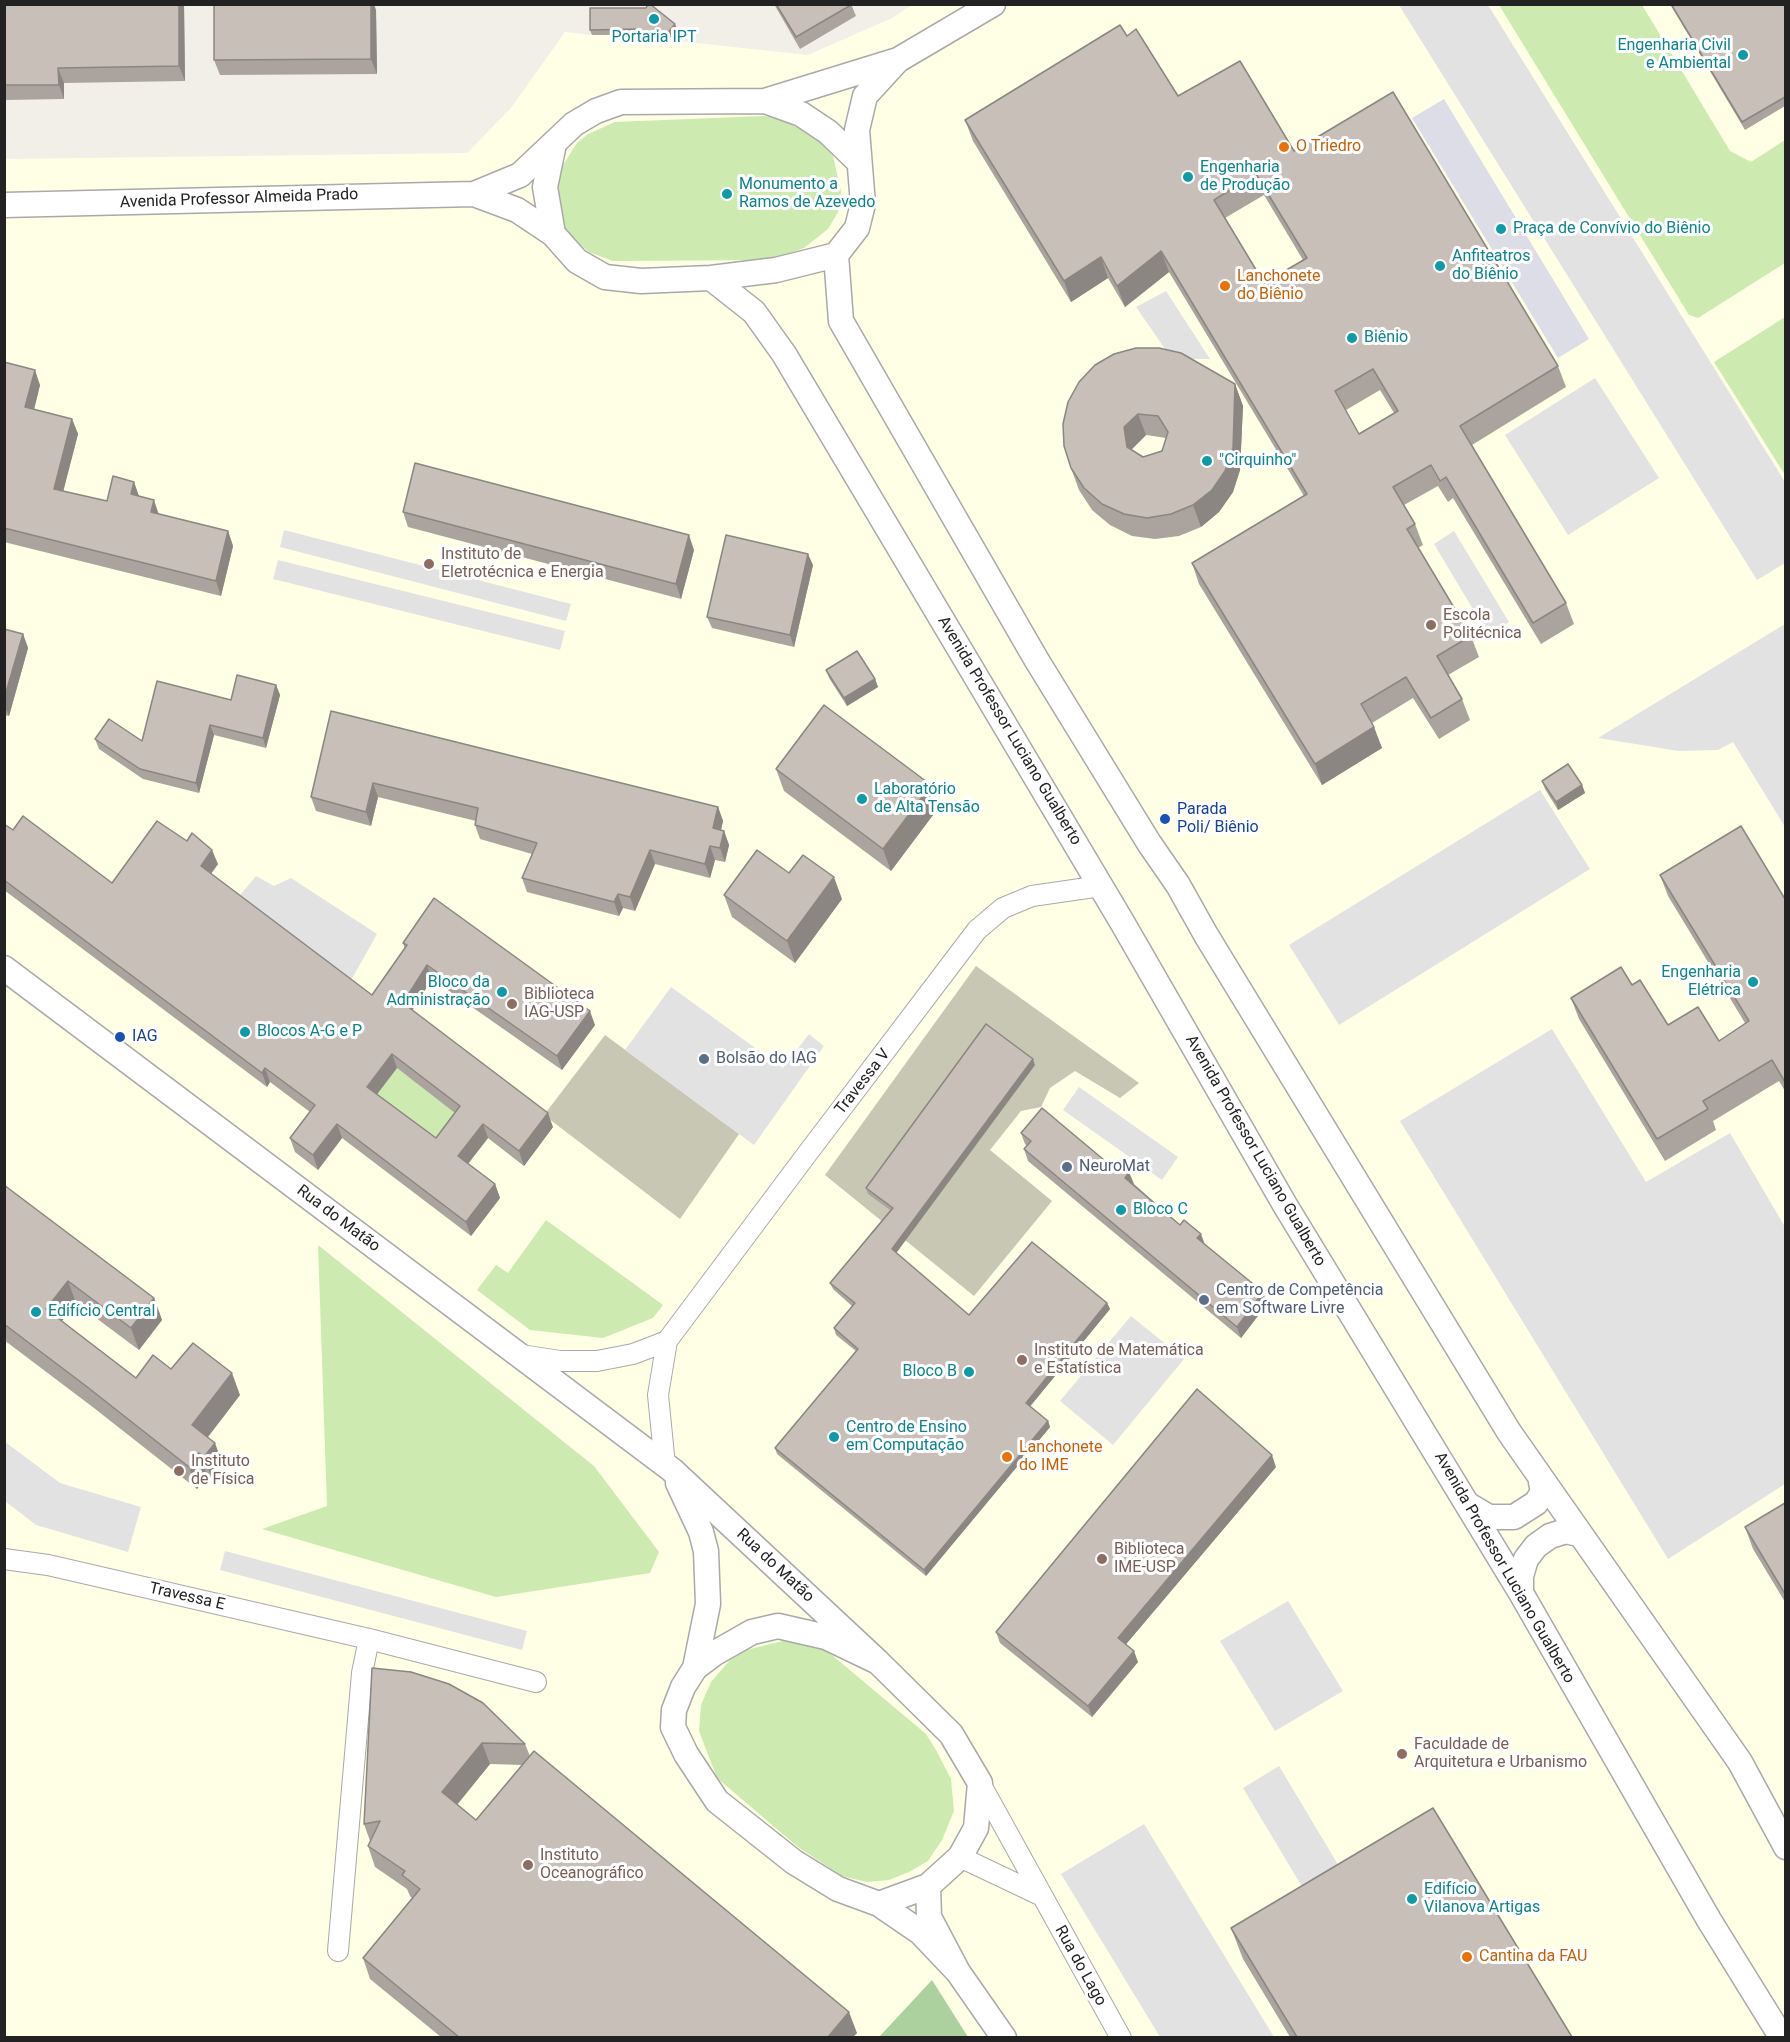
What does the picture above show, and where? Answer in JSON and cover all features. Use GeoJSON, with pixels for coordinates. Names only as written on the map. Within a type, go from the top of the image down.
{"type":"FeatureCollection","features":[{"type":"Feature","properties":{"kind":"street"},"geometry":{"type":"LineString","coordinates":[[765,101],[898,60],[993,4]]}},
{"type":"Feature","properties":{"kind":"street"},"geometry":{"type":"LineString","coordinates":[[898,60],[865,96],[857,130],[863,204],[857,228],[836,255],[841,321],[1036,659],[1149,843],[1178,885],[1422,1291],[1541,1482],[1740,1762],[1785,1847]]}},
{"type":"Feature","properties":{"kind":"street"},"geometry":{"type":"LineString","coordinates":[[765,101],[801,114],[828,132],[858,161]]}},
{"type":"Feature","properties":{"kind":"street","name":"Avenida Professor Almeida Prado"},"geometry":{"type":"LineString","coordinates":[[4,205],[474,194],[520,175],[574,124],[596,111],[621,102],[765,101]]}},
{"type":"Feature","properties":{"kind":"street"},"geometry":{"type":"LineString","coordinates":[[553,234],[545,187],[554,144]]}},
{"type":"Feature","properties":{"kind":"street","name":"Avenida Professor Almeida Prado"},"geometry":{"type":"LineString","coordinates":[[474,194],[517,210],[553,234],[577,261],[605,277],[641,281],[711,278],[776,270],[836,255]]}},
{"type":"Feature","properties":{"kind":"street","name":"Avenida Professor Luciano Gualberto"},"geometry":{"type":"LineString","coordinates":[[711,278],[754,312],[784,354],[1101,886],[1285,1205],[1521,1593],[1709,1920],[1782,2037]]}},
{"type":"Feature","properties":{"kind":"street","name":"Travessa V"},"geometry":{"type":"LineString","coordinates":[[668,1467],[658,1395],[667,1341],[977,930],[1003,908],[1032,896],[1101,886]]}},
{"type":"Feature","properties":{"kind":"street","name":"Rua do Matão"},"geometry":{"type":"LineString","coordinates":[[4,968],[668,1467],[878,1662],[951,1734],[980,1783]]}},
{"type":"Feature","properties":{"kind":"street"},"geometry":{"type":"LineString","coordinates":[[521,1355],[560,1361],[597,1361],[633,1354],[667,1341]]}},
{"type":"Feature","properties":{"kind":"street","name":"Rua do Matão"},"geometry":{"type":"LineString","coordinates":[[668,1467],[701,1532],[706,1551],[708,1604],[695,1668]]}},
{"type":"Feature","properties":{"kind":"street"},"geometry":{"type":"LineString","coordinates":[[1467,1504],[1489,1517],[1514,1517],[1536,1503],[1543,1492],[1541,1482]]}},
{"type":"Feature","properties":{"kind":"street"},"geometry":{"type":"LineString","coordinates":[[1521,1593],[1521,1576],[1526,1559],[1536,1545],[1550,1536],[1566,1531],[1578,1534]]}},
{"type":"Feature","properties":{"kind":"street","name":"Travessa E"},"geometry":{"type":"LineString","coordinates":[[4,1559],[48,1565],[369,1639],[536,1682]]}},
{"type":"Feature","properties":{"kind":"street"},"geometry":{"type":"LineString","coordinates":[[878,1662],[826,1637],[778,1626],[752,1632],[715,1653],[695,1668],[683,1687],[674,1710],[673,1727],[686,1754],[717,1801],[803,1867],[838,1889],[879,1904],[920,1932],[958,1972]]}},
{"type":"Feature","properties":{"kind":"street"},"geometry":{"type":"LineString","coordinates":[[338,1951],[362,1673],[369,1639]]}},
{"type":"Feature","properties":{"kind":"street"},"geometry":{"type":"LineString","coordinates":[[879,1904],[928,1886],[960,1857],[976,1828],[980,1783]]}},
{"type":"Feature","properties":{"kind":"street","name":"Rua do Lago"},"geometry":{"type":"LineString","coordinates":[[980,1783],[1120,2037]]}},
{"type":"Feature","properties":{"kind":"street"},"geometry":{"type":"LineString","coordinates":[[960,1857],[1040,1895]]}},
{"type":"Feature","properties":{"kind":"street"},"geometry":{"type":"LineString","coordinates":[[928,1886],[928,1917],[958,1972],[1004,2037]]}},
{"type":"Feature","properties":{"kind":"shaded area"},"geometry":{"type":"Polygon","coordinates":[[[912,5],[1785,5],[1785,2037],[5,2037],[4,159],[467,153],[511,108],[565,32],[592,35],[634,35],[635,42],[668,40],[808,55],[892,18],[912,5]]]}},
{"type":"Feature","properties":{"kind":"shaded area"},"geometry":{"type":"Polygon","coordinates":[[[1399,5],[1488,5],[1785,482],[1785,563],[1757,580],[1399,5]]]}},
{"type":"Feature","properties":{"kind":"shaded area","name":"Praça de Convívio do Biênio"},"geometry":{"type":"Polygon","coordinates":[[[1444,99],[1589,339],[1558,358],[1412,118],[1444,99]]]}},
{"type":"Feature","properties":{"kind":"shaded area"},"geometry":{"type":"Polygon","coordinates":[[[1166,291],[1210,359],[1172,359],[1136,307],[1166,291]]]}},
{"type":"Feature","properties":{"kind":"shaded area"},"geometry":{"type":"Polygon","coordinates":[[[1595,378],[1659,478],[1568,535],[1505,435],[1595,378]]]}},
{"type":"Feature","properties":{"kind":"shaded area"},"geometry":{"type":"Polygon","coordinates":[[[284,530],[571,604],[566,621],[280,547],[284,530]]]}},
{"type":"Feature","properties":{"kind":"shaded area"},"geometry":{"type":"Polygon","coordinates":[[[1454,531],[1509,622],[1489,636],[1434,544],[1454,531]]]}},
{"type":"Feature","properties":{"kind":"shaded area"},"geometry":{"type":"Polygon","coordinates":[[[278,560],[565,631],[560,650],[273,579],[278,560]]]}},
{"type":"Feature","properties":{"kind":"shaded area"},"geometry":{"type":"Polygon","coordinates":[[[1785,624],[1785,827],[1733,742],[1718,750],[1679,751],[1598,738],[1785,624]]]}},
{"type":"Feature","properties":{"kind":"shaded area"},"geometry":{"type":"Polygon","coordinates":[[[1540,790],[1590,869],[1339,1025],[1289,945],[1540,790]]]}},
{"type":"Feature","properties":{"kind":"shaded area"},"geometry":{"type":"Polygon","coordinates":[[[256,876],[274,886],[291,878],[377,934],[350,982],[237,899],[256,876]]]}},
{"type":"Feature","properties":{"kind":"shaded area"},"geometry":{"type":"Polygon","coordinates":[[[976,966],[1139,1083],[1120,1098],[1075,1071],[1050,1088],[1041,1107],[1021,1111],[990,1150],[1052,1201],[974,1296],[825,1175],[976,966]]]}},
{"type":"Feature","properties":{"kind":"shaded area","name":"Bolsão do IAG"},"geometry":{"type":"Polygon","coordinates":[[[671,987],[783,1068],[809,1034],[824,1046],[754,1145],[625,1050],[671,987]]]}},
{"type":"Feature","properties":{"kind":"shaded area"},"geometry":{"type":"Polygon","coordinates":[[[1552,1029],[1646,1182],[1730,1133],[1785,1227],[1785,1484],[1668,1559],[1400,1121],[1552,1029]]]}},
{"type":"Feature","properties":{"kind":"shaded area"},"geometry":{"type":"Polygon","coordinates":[[[605,1035],[739,1134],[680,1219],[544,1115],[605,1035]]]}},
{"type":"Feature","properties":{"kind":"shaded area"},"geometry":{"type":"Polygon","coordinates":[[[1079,1087],[1178,1157],[1162,1180],[1063,1110],[1079,1087]]]}},
{"type":"Feature","properties":{"kind":"shaded area"},"geometry":{"type":"Polygon","coordinates":[[[1131,1316],[1184,1359],[1113,1445],[1060,1401],[1131,1316]]]}},
{"type":"Feature","properties":{"kind":"shaded area"},"geometry":{"type":"Polygon","coordinates":[[[4,1441],[60,1483],[141,1507],[128,1552],[36,1525],[5,1501],[4,1441]]]}},
{"type":"Feature","properties":{"kind":"shaded area"},"geometry":{"type":"Polygon","coordinates":[[[225,1551],[527,1631],[522,1650],[220,1570],[225,1551]]]}},
{"type":"Feature","properties":{"kind":"shaded area"},"geometry":{"type":"Polygon","coordinates":[[[1288,1601],[1343,1691],[1275,1731],[1220,1641],[1288,1601]]]}},
{"type":"Feature","properties":{"kind":"shaded area"},"geometry":{"type":"Polygon","coordinates":[[[1279,1766],[1340,1868],[1304,1890],[1243,1788],[1279,1766]]]}},
{"type":"Feature","properties":{"kind":"shaded area"},"geometry":{"type":"Polygon","coordinates":[[[1144,1824],[1274,2037],[1160,2037],[1061,1874],[1144,1824]]]}},
{"type":"Feature","properties":{"kind":"green space"},"geometry":{"type":"Polygon","coordinates":[[[1499,5],[1642,5],[1730,151],[1751,162],[1785,140],[1785,263],[1698,318],[1689,315],[1499,5]]]}},
{"type":"Feature","properties":{"kind":"green space"},"geometry":{"type":"Polygon","coordinates":[[[764,116],[779,118],[815,137],[833,156],[841,191],[838,212],[828,229],[804,248],[769,260],[613,261],[589,252],[573,239],[561,223],[556,186],[563,165],[577,143],[588,134],[615,122],[764,116]]]}},
{"type":"Feature","properties":{"kind":"green space"},"geometry":{"type":"Polygon","coordinates":[[[1785,317],[1785,475],[1714,362],[1785,317]]]}},
{"type":"Feature","properties":{"kind":"green space"},"geometry":{"type":"Polygon","coordinates":[[[397,1068],[466,1120],[441,1153],[372,1101],[397,1068]]]}},
{"type":"Feature","properties":{"kind":"green space"},"geometry":{"type":"Polygon","coordinates":[[[546,1220],[663,1305],[653,1318],[603,1338],[530,1330],[477,1290],[496,1265],[508,1273],[546,1220]]]}},
{"type":"Feature","properties":{"kind":"green space"},"geometry":{"type":"Polygon","coordinates":[[[318,1245],[594,1466],[659,1552],[650,1573],[496,1597],[262,1529],[327,1506],[318,1245]]]}},
{"type":"Feature","properties":{"kind":"green space"},"geometry":{"type":"Polygon","coordinates":[[[783,1641],[805,1643],[826,1650],[926,1734],[951,1779],[954,1811],[942,1840],[928,1861],[889,1880],[867,1882],[842,1876],[798,1847],[717,1778],[699,1731],[701,1705],[711,1682],[729,1661],[746,1650],[783,1641]]]}},
{"type":"Feature","properties":{"kind":"green space"},"geometry":{"type":"Polygon","coordinates":[[[932,1980],[968,2037],[879,2037],[932,1980]]]}},
{"type":"Feature","properties":{"kind":"building"},"geometry":{"type":"Polygon","coordinates":[[[4,4],[179,4],[179,66],[58,68],[59,85],[4,85],[4,4]]]}},
{"type":"Feature","properties":{"kind":"building"},"geometry":{"type":"Polygon","coordinates":[[[214,4],[371,4],[371,59],[214,60],[214,4]]]}},
{"type":"Feature","properties":{"kind":"building"},"geometry":{"type":"Polygon","coordinates":[[[648,4],[675,24],[666,35],[642,34],[637,29],[590,30],[590,8],[646,8],[648,4]]]}},
{"type":"Feature","properties":{"kind":"building"},"geometry":{"type":"Polygon","coordinates":[[[776,4],[851,4],[851,5],[796,37],[776,4]]]}},
{"type":"Feature","properties":{"kind":"building","name":"Engenharia Civil e Ambiental"},"geometry":{"type":"Polygon","coordinates":[[[1671,4],[1785,4],[1785,97],[1742,122],[1671,4]]]}},
{"type":"Feature","properties":{"kind":"building"},"geometry":{"type":"Polygon","coordinates":[[[1120,25],[1127,36],[1136,29],[1178,96],[1240,61],[1294,151],[1393,92],[1558,366],[1460,426],[1566,603],[1533,623],[1446,477],[1440,481],[1431,465],[1393,487],[1415,524],[1407,529],[1471,636],[1437,656],[1462,699],[1431,718],[1406,677],[1361,704],[1374,727],[1315,764],[1192,563],[1307,494],[1161,251],[1117,286],[1101,257],[1064,281],[965,120],[1120,25]],[[1256,174],[1214,200],[1264,283],[1307,258],[1256,174]],[[1373,369],[1335,391],[1359,434],[1398,411],[1373,369]]]}},
{"type":"Feature","properties":{"kind":"building","name":"\"Cirquinho\""},"geometry":{"type":"Polygon","coordinates":[[[1136,348],[1159,348],[1181,353],[1235,384],[1233,448],[1225,471],[1212,490],[1193,505],[1171,514],[1147,518],[1124,514],[1102,504],[1084,488],[1071,468],[1064,446],[1063,424],[1068,402],[1079,382],[1095,365],[1114,354],[1136,348]],[[1138,414],[1124,427],[1127,447],[1143,457],[1162,451],[1168,432],[1158,416],[1138,414]]]}},
{"type":"Feature","properties":{"kind":"building"},"geometry":{"type":"Polygon","coordinates":[[[4,362],[35,370],[25,407],[72,419],[54,489],[107,501],[113,476],[134,482],[131,494],[154,500],[151,512],[228,531],[216,581],[4,528],[4,362]]]}},
{"type":"Feature","properties":{"kind":"building"},"geometry":{"type":"Polygon","coordinates":[[[415,463],[689,535],[676,584],[403,512],[415,463]]]}},
{"type":"Feature","properties":{"kind":"building"},"geometry":{"type":"Polygon","coordinates":[[[726,535],[808,554],[790,635],[707,617],[726,535]]]}},
{"type":"Feature","properties":{"kind":"building"},"geometry":{"type":"Polygon","coordinates":[[[4,629],[23,634],[4,699],[4,629]]]}},
{"type":"Feature","properties":{"kind":"building"},"geometry":{"type":"Polygon","coordinates":[[[857,651],[875,679],[844,698],[826,670],[857,651]]]}},
{"type":"Feature","properties":{"kind":"building"},"geometry":{"type":"Polygon","coordinates":[[[237,675],[276,685],[263,738],[210,725],[196,783],[140,769],[95,739],[109,719],[142,741],[157,681],[231,700],[237,675]]]}},
{"type":"Feature","properties":{"kind":"building","name":"Laboratório de Alta Tensão"},"geometry":{"type":"Polygon","coordinates":[[[824,705],[931,785],[883,849],[776,769],[824,705]]]}},
{"type":"Feature","properties":{"kind":"building"},"geometry":{"type":"Polygon","coordinates":[[[331,711],[718,807],[713,828],[724,831],[720,848],[710,846],[705,864],[650,850],[630,897],[618,894],[614,902],[522,878],[537,843],[475,825],[478,808],[373,783],[366,812],[311,797],[331,711]]]}},
{"type":"Feature","properties":{"kind":"building"},"geometry":{"type":"Polygon","coordinates":[[[1568,764],[1582,785],[1556,802],[1542,781],[1568,764]]]}},
{"type":"Feature","properties":{"kind":"building","name":"Blocos A-G e P"},"geometry":{"type":"Polygon","coordinates":[[[23,816],[112,883],[157,821],[187,841],[192,833],[212,850],[201,866],[372,995],[407,945],[403,943],[434,898],[590,1011],[557,1056],[427,965],[403,1003],[548,1113],[519,1151],[483,1124],[458,1156],[495,1184],[466,1222],[337,1124],[313,1155],[290,1138],[315,1105],[265,1068],[262,1073],[4,880],[4,824],[13,830],[23,816]],[[392,1054],[367,1087],[436,1138],[460,1106],[392,1054]]]}},
{"type":"Feature","properties":{"kind":"building"},"geometry":{"type":"Polygon","coordinates":[[[1741,826],[1785,899],[1785,1082],[1772,1060],[1703,1101],[1708,1109],[1657,1139],[1571,998],[1621,967],[1632,985],[1640,980],[1668,1025],[1698,1007],[1719,1041],[1749,1021],[1660,875],[1741,826]]]}},
{"type":"Feature","properties":{"kind":"building"},"geometry":{"type":"Polygon","coordinates":[[[757,850],[789,873],[803,855],[834,877],[787,941],[724,895],[757,850]]]}},
{"type":"Feature","properties":{"kind":"building"},"geometry":{"type":"Polygon","coordinates":[[[986,1024],[1033,1059],[892,1249],[969,1315],[1032,1242],[1107,1303],[1026,1403],[1048,1421],[924,1570],[775,1448],[858,1349],[834,1328],[855,1303],[830,1283],[893,1208],[866,1188],[986,1024]]]}},
{"type":"Feature","properties":{"kind":"building","name":"Bloco C"},"geometry":{"type":"Polygon","coordinates":[[[1042,1108],[1110,1165],[1114,1160],[1129,1172],[1125,1178],[1180,1225],[1184,1220],[1201,1234],[1197,1238],[1263,1292],[1237,1327],[1024,1149],[1031,1141],[1021,1133],[1042,1108]]]}},
{"type":"Feature","properties":{"kind":"building"},"geometry":{"type":"Polygon","coordinates":[[[4,1185],[154,1298],[131,1328],[68,1281],[46,1309],[136,1378],[153,1355],[171,1369],[193,1343],[232,1373],[192,1425],[215,1443],[204,1457],[199,1453],[189,1467],[4,1324],[4,1185]]]}},
{"type":"Feature","properties":{"kind":"building"},"geometry":{"type":"Polygon","coordinates":[[[1197,1389],[1272,1455],[1118,1638],[1134,1651],[1088,1706],[996,1632],[1197,1389]]]}},
{"type":"Feature","properties":{"kind":"building"},"geometry":{"type":"Polygon","coordinates":[[[1785,1503],[1785,1594],[1745,1527],[1785,1503]]]}},
{"type":"Feature","properties":{"kind":"building","name":"Instituto Oceanográfico"},"geometry":{"type":"Polygon","coordinates":[[[372,1668],[411,1672],[449,1684],[483,1703],[525,1744],[482,1743],[442,1792],[476,1820],[534,1751],[849,2012],[828,2037],[459,2037],[363,1958],[420,1889],[402,1875],[405,1871],[368,1846],[380,1821],[364,1824],[372,1668]]]}},
{"type":"Feature","properties":{"kind":"building","name":"Edifício Vilanova Artigas"},"geometry":{"type":"Polygon","coordinates":[[[1433,1808],[1572,2037],[1297,2037],[1231,1928],[1433,1808]]]}},
{"type":"Feature","properties":{"kind":"place","name":"Portaria IPT"},"geometry":{"type":"Point","coordinates":[654,19]}},
{"type":"Feature","properties":{"kind":"place","name":"Engenharia Civil e Ambiental"},"geometry":{"type":"Point","coordinates":[1743,55]}},
{"type":"Feature","properties":{"kind":"place","name":"O Triedro"},"geometry":{"type":"Point","coordinates":[1284,147]}},
{"type":"Feature","properties":{"kind":"place","name":"Engenharia de Produção"},"geometry":{"type":"Point","coordinates":[1188,177]}},
{"type":"Feature","properties":{"kind":"place","name":"Monumento a Ramos de Azevedo"},"geometry":{"type":"Point","coordinates":[727,194]}},
{"type":"Feature","properties":{"kind":"place","name":"Praça de Convívio do Biênio"},"geometry":{"type":"Point","coordinates":[1501,229]}},
{"type":"Feature","properties":{"kind":"place","name":"Anfiteatros do Biênio"},"geometry":{"type":"Point","coordinates":[1440,266]}},
{"type":"Feature","properties":{"kind":"place","name":"Lanchonete do Biênio"},"geometry":{"type":"Point","coordinates":[1225,286]}},
{"type":"Feature","properties":{"kind":"place","name":"Biênio"},"geometry":{"type":"Point","coordinates":[1352,338]}},
{"type":"Feature","properties":{"kind":"place","name":"\"Cirquinho\""},"geometry":{"type":"Point","coordinates":[1207,461]}},
{"type":"Feature","properties":{"kind":"place","name":"Instituto de Eletrotécnica e Energia"},"geometry":{"type":"Point","coordinates":[429,564]}},
{"type":"Feature","properties":{"kind":"place","name":"Escola Politécnica"},"geometry":{"type":"Point","coordinates":[1431,625]}},
{"type":"Feature","properties":{"kind":"place","name":"Laboratório de Alta Tensão"},"geometry":{"type":"Point","coordinates":[862,799]}},
{"type":"Feature","properties":{"kind":"place","name":"Parada Poli/ Biênio"},"geometry":{"type":"Point","coordinates":[1165,819]}},
{"type":"Feature","properties":{"kind":"place","name":"Engenharia Elétrica"},"geometry":{"type":"Point","coordinates":[1753,982]}},
{"type":"Feature","properties":{"kind":"place","name":"Bloco da Administração"},"geometry":{"type":"Point","coordinates":[502,992]}},
{"type":"Feature","properties":{"kind":"place","name":"Biblioteca IAG-USP"},"geometry":{"type":"Point","coordinates":[512,1004]}},
{"type":"Feature","properties":{"kind":"place","name":"Blocos A-G e P"},"geometry":{"type":"Point","coordinates":[245,1032]}},
{"type":"Feature","properties":{"kind":"place","name":"IAG"},"geometry":{"type":"Point","coordinates":[120,1037]}},
{"type":"Feature","properties":{"kind":"place","name":"Bolsão do IAG"},"geometry":{"type":"Point","coordinates":[704,1059]}},
{"type":"Feature","properties":{"kind":"place","name":"NeuroMat"},"geometry":{"type":"Point","coordinates":[1067,1167]}},
{"type":"Feature","properties":{"kind":"place","name":"Bloco C"},"geometry":{"type":"Point","coordinates":[1121,1210]}},
{"type":"Feature","properties":{"kind":"place","name":"Centro de Competência em Software Livre"},"geometry":{"type":"Point","coordinates":[1204,1300]}},
{"type":"Feature","properties":{"kind":"place","name":"Edifício Central"},"geometry":{"type":"Point","coordinates":[36,1312]}},
{"type":"Feature","properties":{"kind":"place","name":"Instituto de Matemática e Estatística"},"geometry":{"type":"Point","coordinates":[1022,1360]}},
{"type":"Feature","properties":{"kind":"place","name":"Bloco B"},"geometry":{"type":"Point","coordinates":[969,1372]}},
{"type":"Feature","properties":{"kind":"place","name":"Centro de Ensino em Computação"},"geometry":{"type":"Point","coordinates":[834,1437]}},
{"type":"Feature","properties":{"kind":"place","name":"Lanchonete do IME"},"geometry":{"type":"Point","coordinates":[1007,1457]}},
{"type":"Feature","properties":{"kind":"place","name":"Instituto de Física"},"geometry":{"type":"Point","coordinates":[179,1471]}},
{"type":"Feature","properties":{"kind":"place","name":"Biblioteca IME-USP"},"geometry":{"type":"Point","coordinates":[1102,1559]}},
{"type":"Feature","properties":{"kind":"place","name":"Faculdade de Arquitetura e Urbanismo"},"geometry":{"type":"Point","coordinates":[1402,1754]}},
{"type":"Feature","properties":{"kind":"place","name":"Instituto Oceanográfico"},"geometry":{"type":"Point","coordinates":[528,1865]}},
{"type":"Feature","properties":{"kind":"place","name":"Edifício Vilanova Artigas"},"geometry":{"type":"Point","coordinates":[1412,1899]}},
{"type":"Feature","properties":{"kind":"place","name":"Cantina da FAU"},"geometry":{"type":"Point","coordinates":[1467,1957]}}]}
